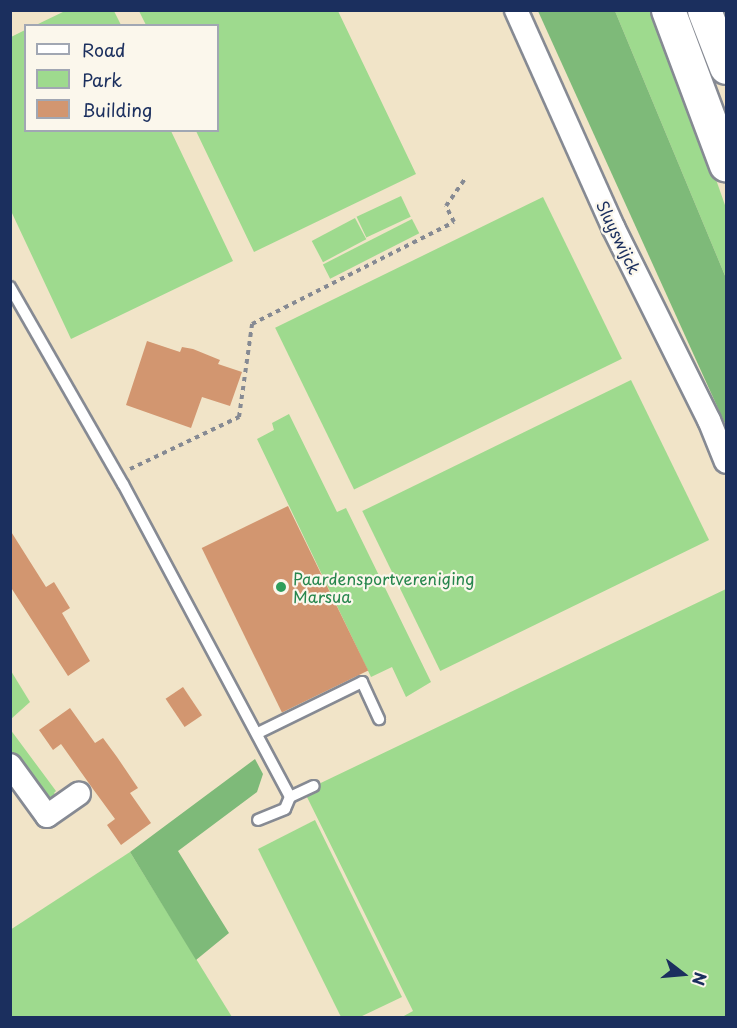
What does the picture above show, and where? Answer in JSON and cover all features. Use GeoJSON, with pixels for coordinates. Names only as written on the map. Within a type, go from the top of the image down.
{"type":"FeatureCollection","features":[{"type":"Feature","properties":{"kind":"main road"},"geometry":{"type":"LineString","coordinates":[[668,10],[726,165]]}},
{"type":"Feature","properties":{"kind":"main road"},"geometry":{"type":"LineString","coordinates":[[704,10],[726,67]]}},
{"type":"Feature","properties":{"kind":"street","name":"Sluyswijck"},"geometry":{"type":"LineString","coordinates":[[516,10],[613,227],[709,420],[726,462]]}},
{"type":"Feature","properties":{"kind":"street"},"geometry":{"type":"LineString","coordinates":[[10,765],[46,816],[78,794]]}},
{"type":"Feature","properties":{"kind":"lane"},"geometry":{"type":"LineString","coordinates":[[10,287],[118,475],[258,733],[290,797]]}},
{"type":"Feature","properties":{"kind":"lane"},"geometry":{"type":"LineString","coordinates":[[258,733],[362,682],[378,719]]}},
{"type":"Feature","properties":{"kind":"lane"},"geometry":{"type":"LineString","coordinates":[[258,820],[285,809],[290,797],[314,786]]}},
{"type":"Feature","properties":{"kind":"path"},"geometry":{"type":"LineString","coordinates":[[118,475],[239,417],[252,324],[454,222],[446,206],[465,179]]}},
{"type":"Feature","properties":{"kind":"green space"},"geometry":{"type":"Polygon","coordinates":[[[67,10],[114,11],[120,24],[38,24],[67,10]]]}},
{"type":"Feature","properties":{"kind":"green space"},"geometry":{"type":"Polygon","coordinates":[[[139,11],[338,11],[416,174],[254,252],[196,132],[219,132],[219,24],[146,24],[139,11]]]}},
{"type":"Feature","properties":{"kind":"green space"},"geometry":{"type":"Polygon","coordinates":[[[538,11],[615,11],[726,278],[726,426],[538,11]]]}},
{"type":"Feature","properties":{"kind":"green space"},"geometry":{"type":"Polygon","coordinates":[[[615,11],[657,11],[726,208],[726,278],[615,11]]]}},
{"type":"Feature","properties":{"kind":"green space"},"geometry":{"type":"Polygon","coordinates":[[[24,30],[24,132],[171,132],[233,261],[71,339],[11,211],[11,37],[24,30]]]}},
{"type":"Feature","properties":{"kind":"green space"},"geometry":{"type":"Polygon","coordinates":[[[401,196],[411,217],[366,238],[357,217],[401,196]]]}},
{"type":"Feature","properties":{"kind":"green space"},"geometry":{"type":"Polygon","coordinates":[[[543,197],[622,359],[354,489],[275,328],[543,197]]]}},
{"type":"Feature","properties":{"kind":"green space"},"geometry":{"type":"Polygon","coordinates":[[[355,218],[366,239],[323,262],[312,241],[355,218]]]}},
{"type":"Feature","properties":{"kind":"green space"},"geometry":{"type":"Polygon","coordinates":[[[412,219],[419,233],[330,279],[323,264],[412,219]]]}},
{"type":"Feature","properties":{"kind":"green space"},"geometry":{"type":"Polygon","coordinates":[[[631,380],[709,540],[440,671],[362,511],[631,380]]]}},
{"type":"Feature","properties":{"kind":"green space"},"geometry":{"type":"Polygon","coordinates":[[[289,414],[337,512],[346,508],[431,682],[406,697],[392,667],[371,677],[257,439],[274,430],[272,423],[289,414]]]}},
{"type":"Feature","properties":{"kind":"green space"},"geometry":{"type":"Polygon","coordinates":[[[726,589],[726,1017],[402,1017],[413,1011],[304,791],[726,589]]]}},
{"type":"Feature","properties":{"kind":"green space"},"geometry":{"type":"Polygon","coordinates":[[[11,671],[30,702],[10,719],[11,671]]]}},
{"type":"Feature","properties":{"kind":"green space"},"geometry":{"type":"Polygon","coordinates":[[[10,729],[56,791],[54,793],[57,796],[50,802],[44,800],[11,752],[10,729]]]}},
{"type":"Feature","properties":{"kind":"green space"},"geometry":{"type":"Polygon","coordinates":[[[255,759],[263,774],[257,792],[178,851],[229,933],[196,960],[130,852],[255,759]]]}},
{"type":"Feature","properties":{"kind":"green space"},"geometry":{"type":"Polygon","coordinates":[[[315,820],[402,997],[360,1017],[341,1017],[258,849],[315,820]]]}},
{"type":"Feature","properties":{"kind":"green space"},"geometry":{"type":"Polygon","coordinates":[[[130,852],[232,1017],[11,1017],[10,930],[130,852]]]}},
{"type":"Feature","properties":{"kind":"building"},"geometry":{"type":"Polygon","coordinates":[[[147,341],[180,352],[182,347],[193,349],[220,360],[218,364],[242,372],[230,406],[202,397],[191,428],[126,405],[147,341]]]}},
{"type":"Feature","properties":{"kind":"building"},"geometry":{"type":"Polygon","coordinates":[[[288,506],[368,670],[282,713],[202,548],[288,506]]]}},
{"type":"Feature","properties":{"kind":"building"},"geometry":{"type":"Polygon","coordinates":[[[10,530],[46,587],[54,582],[70,608],[62,613],[90,661],[68,676],[10,586],[10,530]]]}},
{"type":"Feature","properties":{"kind":"building"},"geometry":{"type":"Polygon","coordinates":[[[183,687],[202,715],[185,727],[166,699],[183,687]]]}},
{"type":"Feature","properties":{"kind":"building"},"geometry":{"type":"Polygon","coordinates":[[[70,708],[95,743],[103,738],[138,788],[130,793],[151,823],[121,845],[107,825],[115,819],[61,744],[53,750],[39,730],[70,708]]]}},
{"type":"Feature","properties":{"kind":"place","name":"Paardensportvereniging Marsua"},"geometry":{"type":"Point","coordinates":[281,587]}}]}
